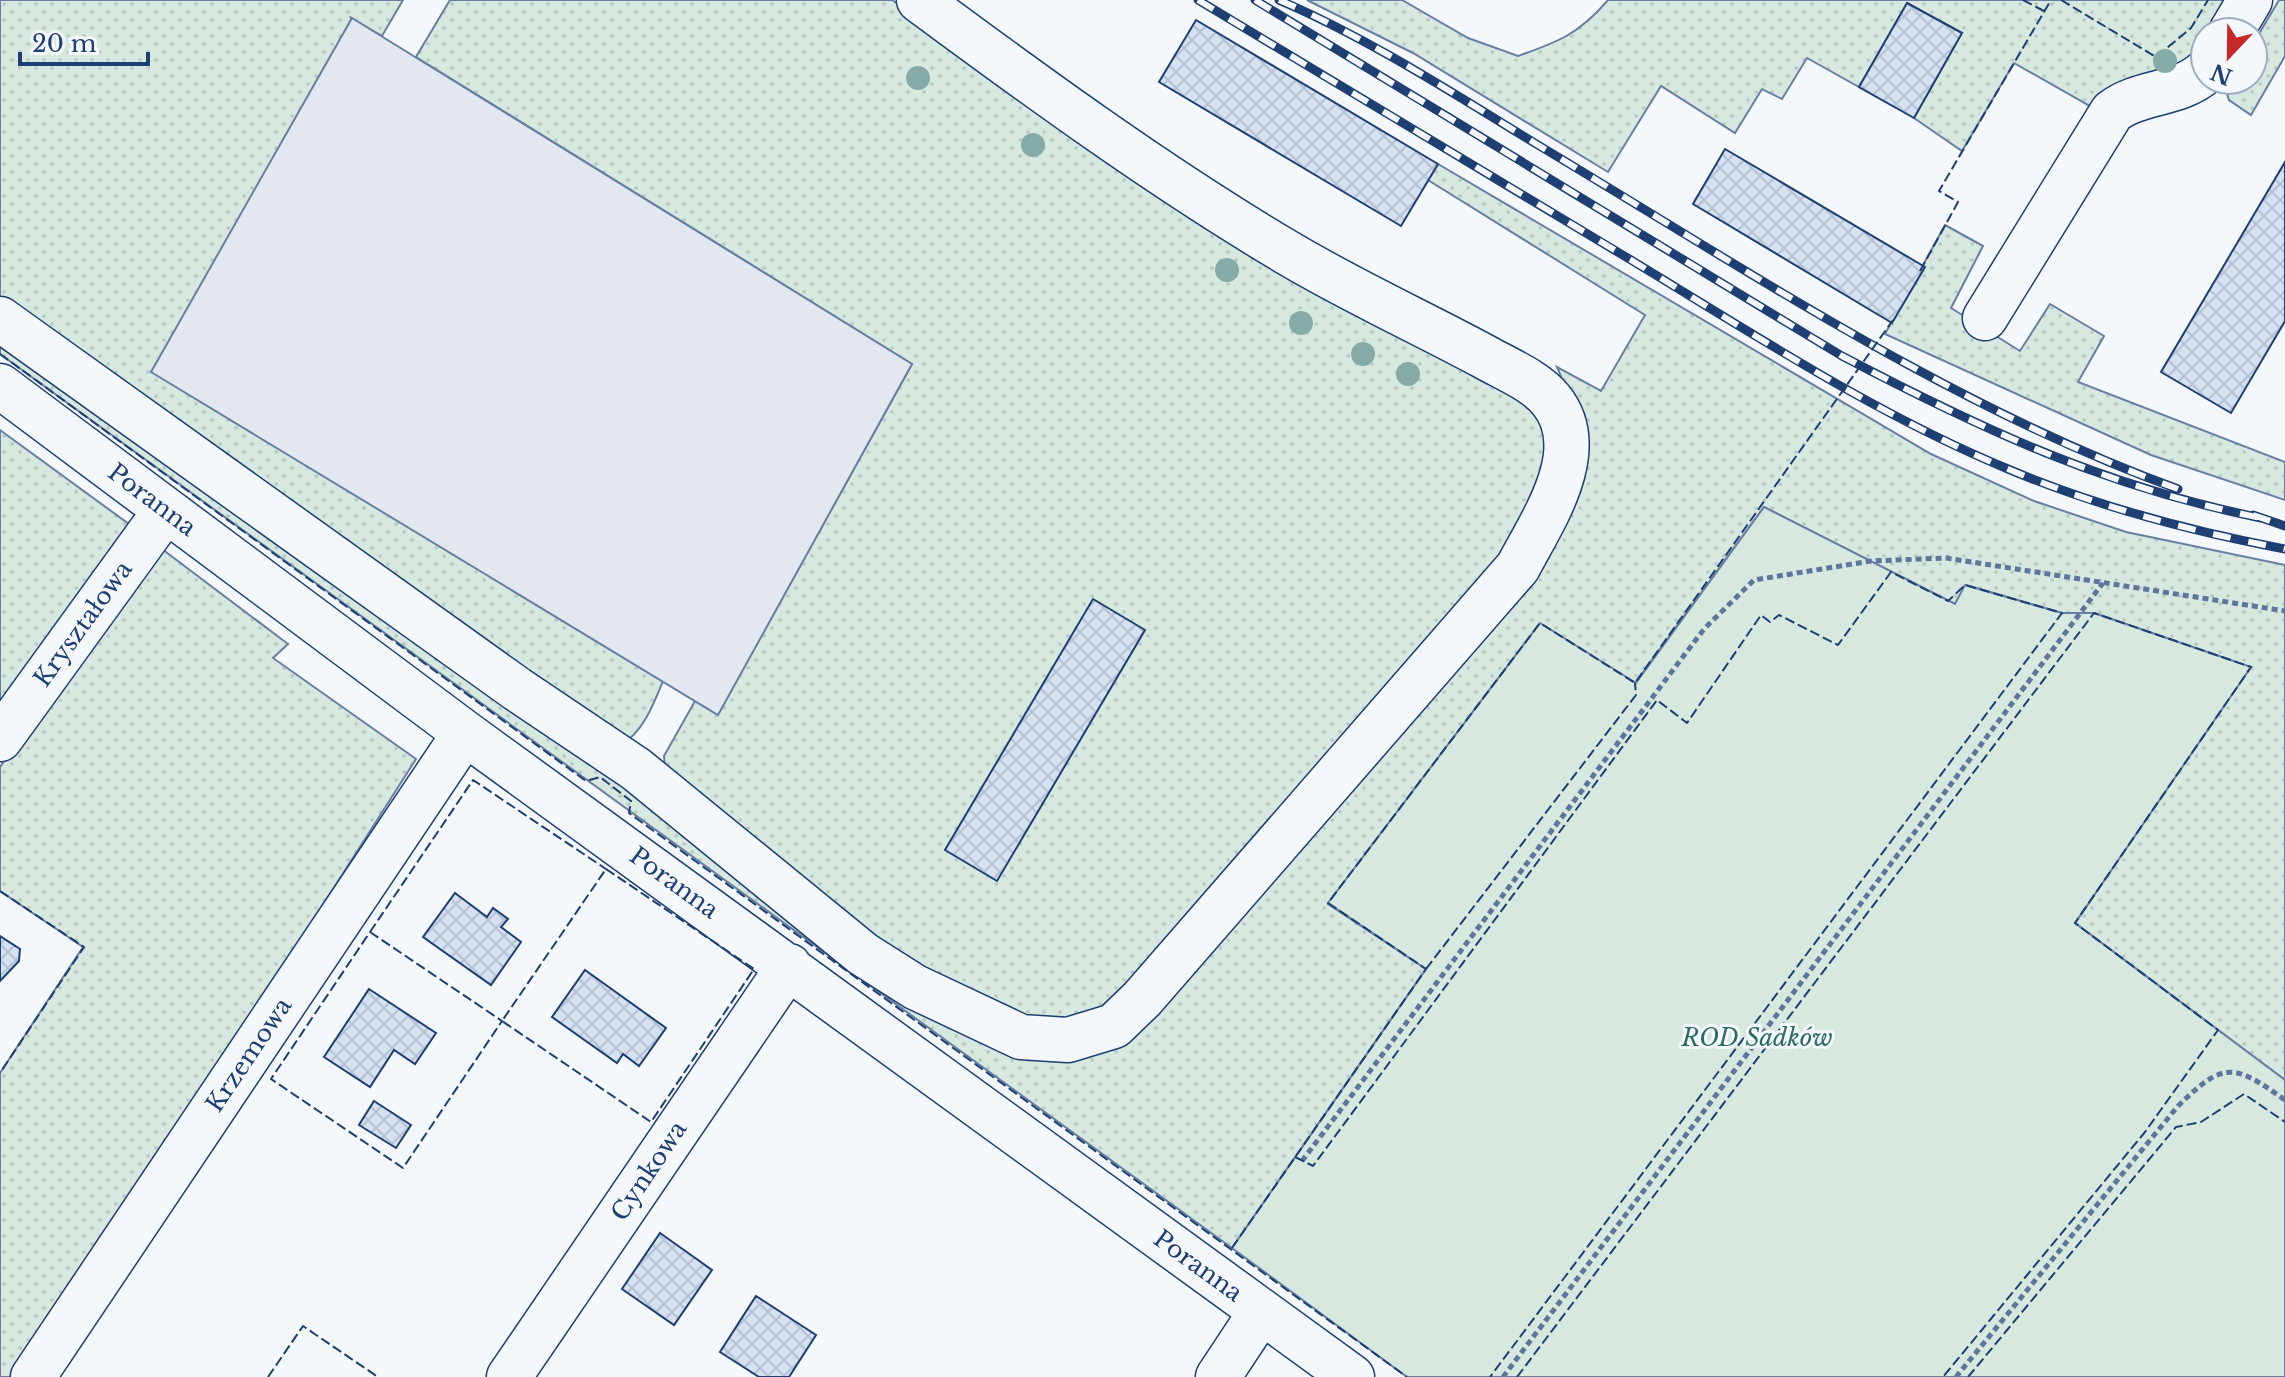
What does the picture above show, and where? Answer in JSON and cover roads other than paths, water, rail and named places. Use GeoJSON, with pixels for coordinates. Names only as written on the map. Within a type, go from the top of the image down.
{"type":"FeatureCollection","features":[{"type":"Feature","properties":{"kind":"street"},"geometry":{"type":"LineString","coordinates":[[0,319],[504,680],[636,769],[863,954],[964,1013],[1021,1037],[1068,1040],[1114,1026],[1142,999],[1518,567],[1559,489],[1568,459],[1562,421],[1551,400],[1523,378],[1403,312],[1335,280],[1215,209],[919,0]]}},
{"type":"Feature","properties":{"kind":"street"},"geometry":{"type":"LineString","coordinates":[[1985,318],[2112,112],[2127,101],[2178,89],[2189,82]]}},
{"type":"Feature","properties":{"kind":"street","name":"Poranna"},"geometry":{"type":"LineString","coordinates":[[0,386],[465,733],[1352,1377]]}},
{"type":"Feature","properties":{"kind":"street","name":"Kryształowa"},"geometry":{"type":"LineString","coordinates":[[0,739],[166,510]]}},
{"type":"Feature","properties":{"kind":"street","name":"Krzemowa"},"geometry":{"type":"LineString","coordinates":[[33,1377],[465,733]]}},
{"type":"Feature","properties":{"kind":"street","name":"Cynkowa"},"geometry":{"type":"LineString","coordinates":[[509,1377],[789,966]]}},
{"type":"Feature","properties":{"kind":"street"},"geometry":{"type":"LineString","coordinates":[[1218,1377],[1261,1312]]}},
{"type":"Feature","properties":{"kind":"railway"},"geometry":{"type":"LineString","coordinates":[[1198,0],[1763,340],[1859,396],[1957,447],[2042,483],[2110,506],[2179,526],[2285,549]]}},
{"type":"Feature","properties":{"kind":"railway"},"geometry":{"type":"LineString","coordinates":[[1255,0],[1842,356],[1894,383],[1995,431],[2097,472],[2149,490],[2261,518]]}},
{"type":"Feature","properties":{"kind":"railway"},"geometry":{"type":"LineString","coordinates":[[1279,0],[1411,68],[1771,286],[1930,377],[2094,456],[2178,489]]}},
{"type":"Feature","properties":{"kind":"railway"},"geometry":{"type":"LineString","coordinates":[[2253,515],[2285,526]]}},
{"type":"Feature","properties":{"kind":"park label","name":"ROD Sadków"},"geometry":{"type":"Point","coordinates":[1757,1038]}}]}
